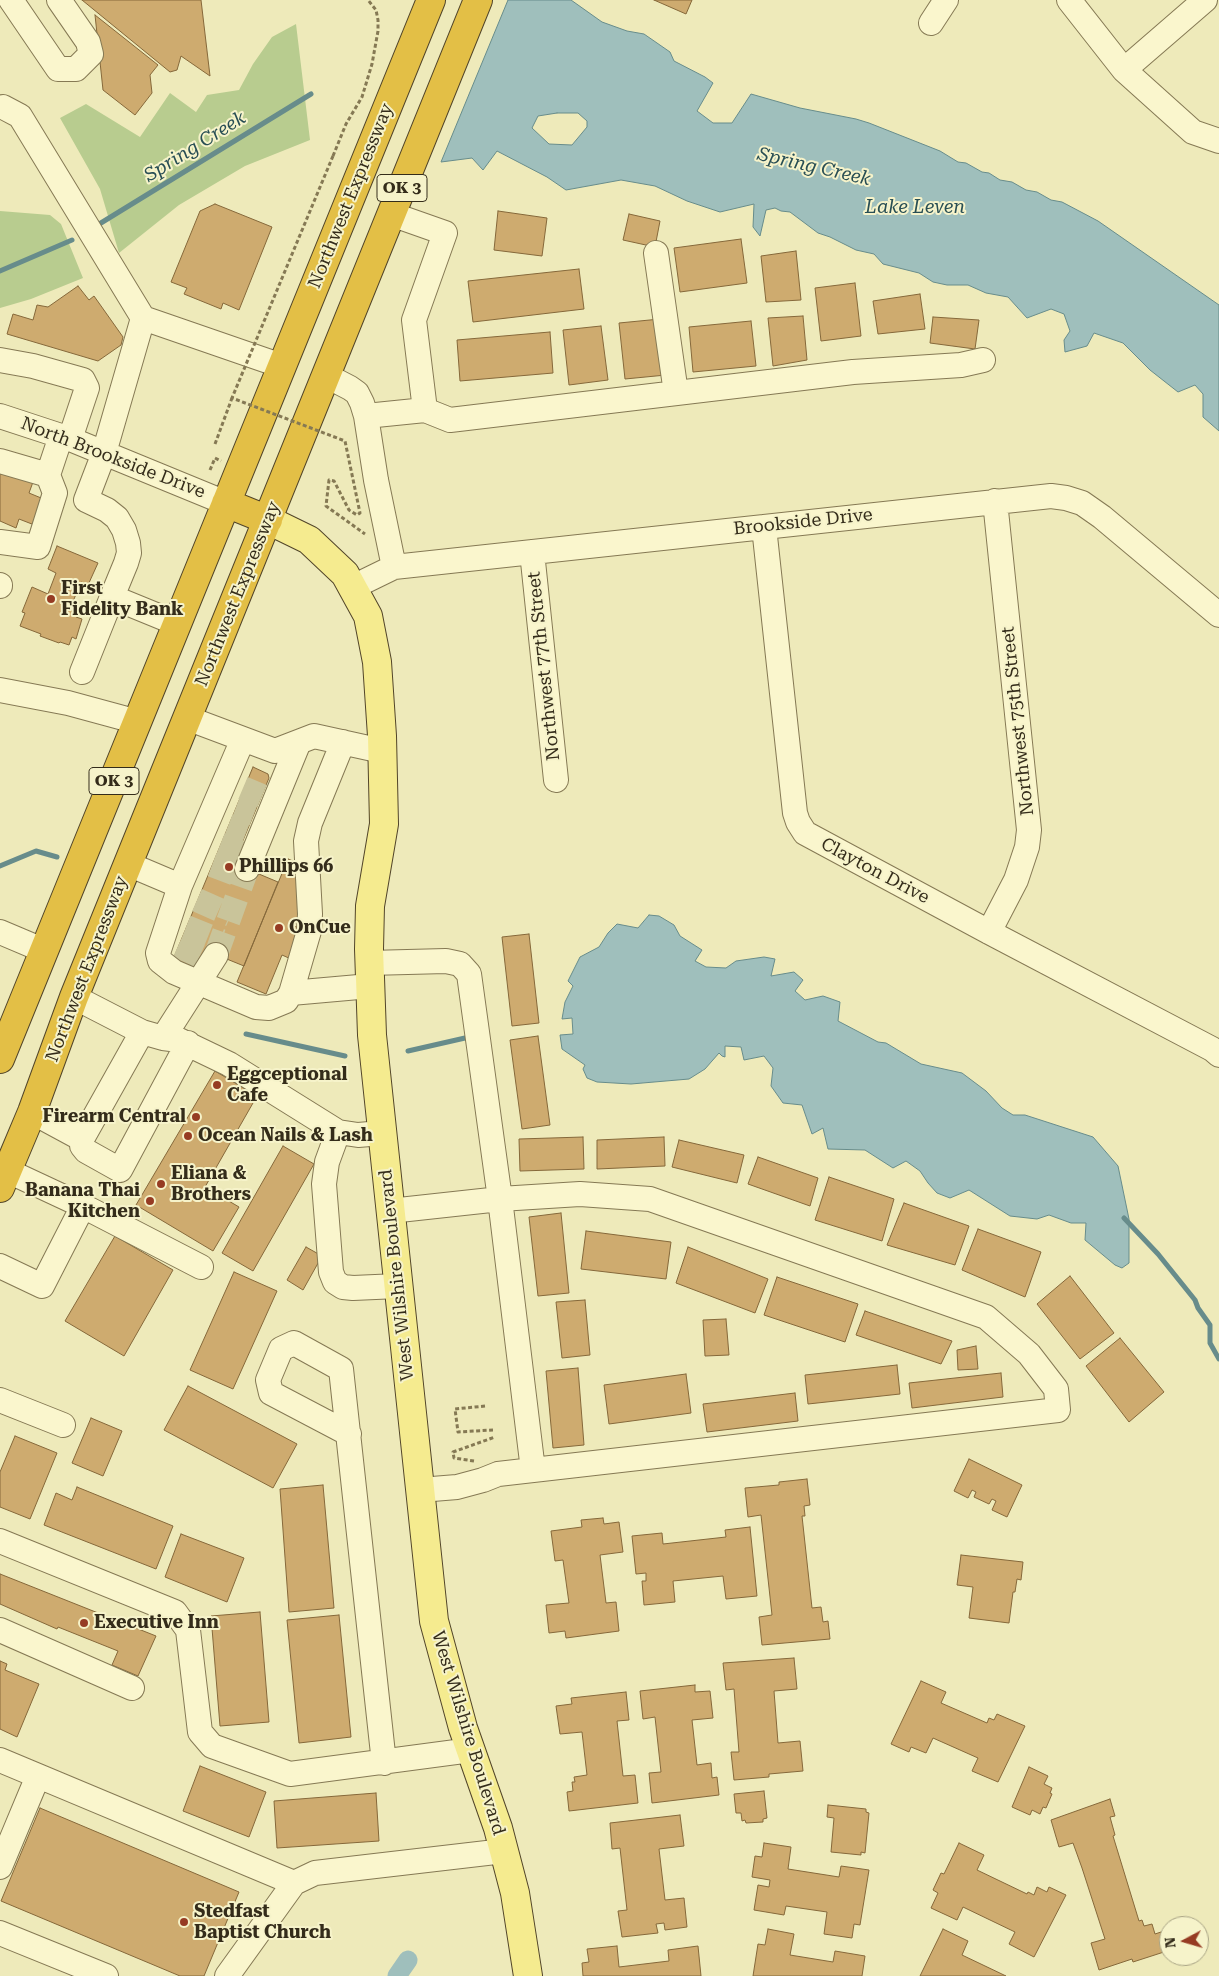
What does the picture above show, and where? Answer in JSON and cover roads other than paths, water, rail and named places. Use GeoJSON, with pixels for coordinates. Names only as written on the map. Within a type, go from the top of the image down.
{"type":"FeatureCollection","features":[{"type":"Feature","properties":{"kind":"highway","name":"Northwest Expressway"},"geometry":{"type":"LineString","coordinates":[[4,1179],[32,1112],[74,997],[478,0]]}},
{"type":"Feature","properties":{"kind":"highway","name":"Northwest Expressway"},"geometry":{"type":"LineString","coordinates":[[0,1059],[282,366],[426,1]]}},
{"type":"Feature","properties":{"kind":"highway"},"geometry":{"type":"LineString","coordinates":[[226,502],[268,520]]}},
{"type":"Feature","properties":{"kind":"main road","name":"West Wilshire Boulevard"},"geometry":{"type":"LineString","coordinates":[[268,520],[309,540],[336,565],[353,587],[368,616],[377,662],[384,824],[370,906],[372,1036],[434,1621],[449,1682],[498,1828],[515,1893],[528,1976]]}},
{"type":"Feature","properties":{"kind":"street"},"geometry":{"type":"LineString","coordinates":[[11,0],[58,69],[76,69],[91,54],[88,42],[59,0]]}},
{"type":"Feature","properties":{"kind":"street"},"geometry":{"type":"LineString","coordinates":[[931,23],[946,0]]}},
{"type":"Feature","properties":{"kind":"street"},"geometry":{"type":"LineString","coordinates":[[1069,0],[1124,70],[1192,132],[1219,141]]}},
{"type":"Feature","properties":{"kind":"street"},"geometry":{"type":"LineString","coordinates":[[1124,70],[1205,0]]}},
{"type":"Feature","properties":{"kind":"street"},"geometry":{"type":"LineString","coordinates":[[3,107],[20,116],[143,318],[282,366]]}},
{"type":"Feature","properties":{"kind":"street"},"geometry":{"type":"LineString","coordinates":[[391,214],[446,233],[414,320],[425,410]]}},
{"type":"Feature","properties":{"kind":"street"},"geometry":{"type":"LineString","coordinates":[[656,253],[676,393]]}},
{"type":"Feature","properties":{"kind":"street"},"geometry":{"type":"LineString","coordinates":[[82,672],[129,553],[124,530],[117,518],[107,510],[86,500],[104,453],[143,318]]}},
{"type":"Feature","properties":{"kind":"street"},"geometry":{"type":"LineString","coordinates":[[0,360],[33,366],[83,380],[87,388],[48,476],[55,493],[38,547],[0,542]]}},
{"type":"Feature","properties":{"kind":"street"},"geometry":{"type":"LineString","coordinates":[[366,416],[425,410],[450,420],[853,372],[961,365],[983,360]]}},
{"type":"Feature","properties":{"kind":"street"},"geometry":{"type":"LineString","coordinates":[[325,375],[357,393],[366,416],[376,480],[394,567]]}},
{"type":"Feature","properties":{"kind":"street","name":"North Brookside Drive"},"geometry":{"type":"LineString","coordinates":[[0,416],[65,438],[226,502]]}},
{"type":"Feature","properties":{"kind":"street"},"geometry":{"type":"LineString","coordinates":[[0,461],[48,476]]}},
{"type":"Feature","properties":{"kind":"street","name":"Brookside Drive"},"geometry":{"type":"LineString","coordinates":[[353,587],[394,567],[1051,496],[1082,503],[1102,517],[1219,615]]}},
{"type":"Feature","properties":{"kind":"street","name":"Northwest 75th Street"},"geometry":{"type":"LineString","coordinates":[[989,932],[1016,880],[1027,847],[1029,830],[995,501]]}},
{"type":"Feature","properties":{"kind":"street","name":"Clayton Drive"},"geometry":{"type":"LineString","coordinates":[[764,527],[794,803],[798,822],[805,833],[1212,1049],[1219,1055]]}},
{"type":"Feature","properties":{"kind":"street","name":"Northwest 77th Street"},"geometry":{"type":"LineString","coordinates":[[532,552],[556,780]]}},
{"type":"Feature","properties":{"kind":"street"},"geometry":{"type":"LineString","coordinates":[[112,597],[178,624]]}},
{"type":"Feature","properties":{"kind":"street"},"geometry":{"type":"LineString","coordinates":[[0,690],[68,703],[138,722]]}},
{"type":"Feature","properties":{"kind":"street"},"geometry":{"type":"LineString","coordinates":[[187,718],[275,751],[314,736],[382,751]]}},
{"type":"Feature","properties":{"kind":"street"},"geometry":{"type":"LineString","coordinates":[[236,827],[243,739]]}},
{"type":"Feature","properties":{"kind":"street"},"geometry":{"type":"LineString","coordinates":[[299,742],[185,893],[173,933],[158,953],[160,961],[174,972],[256,1007],[269,1008],[278,1006],[286,1001],[291,993],[309,931],[310,914],[306,841],[310,823],[343,742]]}},
{"type":"Feature","properties":{"kind":"street"},"geometry":{"type":"LineString","coordinates":[[128,864],[185,893]]}},
{"type":"Feature","properties":{"kind":"street"},"geometry":{"type":"LineString","coordinates":[[0,932],[45,951]]}},
{"type":"Feature","properties":{"kind":"street"},"geometry":{"type":"LineString","coordinates":[[188,1043],[120,1170],[86,1151],[82,1146],[82,1139],[152,1035],[199,982],[210,958]]}},
{"type":"Feature","properties":{"kind":"street"},"geometry":{"type":"LineString","coordinates":[[291,993],[370,975],[446,961],[460,964],[469,974],[500,1199],[533,1470]]}},
{"type":"Feature","properties":{"kind":"street"},"geometry":{"type":"LineString","coordinates":[[74,997],[152,1035],[180,1040],[230,1064],[338,1132],[358,1135],[382,1133]]}},
{"type":"Feature","properties":{"kind":"street"},"geometry":{"type":"LineString","coordinates":[[32,1112],[82,1139]]}},
{"type":"Feature","properties":{"kind":"street"},"geometry":{"type":"LineString","coordinates":[[338,1132],[327,1162],[324,1184],[331,1272],[335,1282],[343,1287],[398,1286]]}},
{"type":"Feature","properties":{"kind":"street"},"geometry":{"type":"LineString","coordinates":[[4,1179],[83,1206],[201,1267]]}},
{"type":"Feature","properties":{"kind":"street"},"geometry":{"type":"LineString","coordinates":[[390,1211],[500,1199],[580,1194],[650,1200],[986,1317],[1029,1354],[1056,1389],[1058,1410],[498,1474],[457,1487],[420,1490]]}},
{"type":"Feature","properties":{"kind":"street"},"geometry":{"type":"LineString","coordinates":[[0,1266],[42,1286],[83,1206]]}},
{"type":"Feature","properties":{"kind":"street"},"geometry":{"type":"LineString","coordinates":[[0,1400],[63,1425]]}},
{"type":"Feature","properties":{"kind":"street"},"geometry":{"type":"LineString","coordinates":[[348,1434],[384,1763]]}},
{"type":"Feature","properties":{"kind":"street"},"geometry":{"type":"LineString","coordinates":[[0,1541],[175,1612],[188,1630],[200,1732],[212,1746],[290,1774],[471,1750]]}},
{"type":"Feature","properties":{"kind":"street"},"geometry":{"type":"LineString","coordinates":[[0,1630],[132,1688]]}},
{"type":"Feature","properties":{"kind":"street"},"geometry":{"type":"LineString","coordinates":[[0,1760],[294,1883]]}},
{"type":"Feature","properties":{"kind":"street"},"geometry":{"type":"LineString","coordinates":[[0,1867],[38,1776]]}},
{"type":"Feature","properties":{"kind":"street"},"geometry":{"type":"LineString","coordinates":[[227,1976],[294,1883],[315,1872],[504,1851]]}},
{"type":"Feature","properties":{"kind":"street"},"geometry":{"type":"LineString","coordinates":[[0,1933],[106,1976]]}},
{"type":"Feature","properties":{"kind":"water","name":"Lake Leven"},"geometry":{"type":"Polygon","coordinates":[[[508,0],[571,0],[602,22],[627,31],[644,34],[670,52],[674,61],[713,83],[697,111],[713,123],[732,123],[751,94],[800,108],[856,119],[940,151],[958,162],[966,163],[1000,180],[1012,182],[1051,200],[1062,202],[1098,221],[1219,305],[1219,431],[1203,417],[1203,394],[1195,385],[1178,392],[1150,370],[1123,343],[1094,333],[1087,346],[1065,352],[1064,340],[1070,331],[1064,314],[1051,309],[1027,318],[1008,297],[986,293],[968,285],[947,285],[933,282],[919,273],[883,264],[874,254],[856,250],[818,233],[790,212],[775,208],[766,210],[760,236],[753,227],[754,204],[720,212],[687,201],[655,186],[621,180],[566,190],[547,177],[497,151],[483,170],[472,158],[441,162],[508,0]],[[557,113],[538,116],[532,128],[549,144],[572,145],[587,127],[587,121],[578,113],[557,113]]]}},
{"type":"Feature","properties":{"kind":"water"},"geometry":{"type":"Polygon","coordinates":[[[649,915],[659,916],[674,925],[680,936],[702,950],[695,961],[706,967],[726,968],[736,961],[764,957],[775,959],[771,976],[794,972],[803,980],[795,991],[805,1000],[823,996],[840,1002],[838,1021],[878,1042],[886,1043],[921,1064],[962,1073],[986,1091],[1002,1108],[1013,1115],[1025,1115],[1093,1137],[1118,1166],[1129,1219],[1129,1263],[1122,1268],[1115,1265],[1085,1240],[1086,1223],[1071,1223],[1049,1215],[1037,1219],[1010,1216],[969,1190],[950,1198],[937,1193],[920,1171],[906,1161],[893,1168],[865,1150],[828,1149],[823,1128],[812,1134],[802,1105],[783,1103],[771,1086],[773,1068],[764,1056],[744,1060],[741,1047],[725,1046],[725,1057],[719,1053],[705,1069],[689,1079],[631,1084],[597,1082],[587,1078],[583,1069],[585,1065],[562,1049],[560,1035],[573,1034],[572,1018],[562,1019],[565,1002],[573,986],[568,981],[580,957],[599,947],[608,933],[617,924],[638,928],[649,915]]]}},
{"type":"Feature","properties":{"kind":"waterway","name":"Spring Creek"},"geometry":{"type":"LineString","coordinates":[[96,226],[311,94]]}},
{"type":"Feature","properties":{"kind":"waterway","name":"Spring Creek"},"geometry":{"type":"LineString","coordinates":[[0,271],[72,240]]}},
{"type":"Feature","properties":{"kind":"waterway"},"geometry":{"type":"LineString","coordinates":[[0,866],[36,851],[57,857]]}},
{"type":"Feature","properties":{"kind":"waterway"},"geometry":{"type":"LineString","coordinates":[[246,1034],[345,1056]]}},
{"type":"Feature","properties":{"kind":"waterway"},"geometry":{"type":"LineString","coordinates":[[408,1051],[465,1038]]}},
{"type":"Feature","properties":{"kind":"waterway"},"geometry":{"type":"LineString","coordinates":[[1124,1218],[1158,1254],[1195,1300],[1198,1308],[1210,1325],[1210,1343],[1219,1359]]}},
{"type":"Feature","properties":{"kind":"waterway"},"geometry":{"type":"LineString","coordinates":[[397,1976],[408,1960]]}},
{"type":"Feature","properties":{"kind":"tunnel"},"geometry":{"type":"LineString","coordinates":[[243,788],[262,796]]}},
{"type":"Feature","properties":{"kind":"tunnel"},"geometry":{"type":"LineString","coordinates":[[236,807],[254,814]]}},
{"type":"Feature","properties":{"kind":"tunnel"},"geometry":{"type":"LineString","coordinates":[[228,826],[246,833]]}},
{"type":"Feature","properties":{"kind":"tunnel"},"geometry":{"type":"LineString","coordinates":[[220,845],[240,853]]}},
{"type":"Feature","properties":{"kind":"tunnel"},"geometry":{"type":"LineString","coordinates":[[212,865],[244,877]]}},
{"type":"Feature","properties":{"kind":"tunnel"},"geometry":{"type":"LineString","coordinates":[[216,955],[247,869]]}},
{"type":"Feature","properties":{"kind":"tunnel"},"geometry":{"type":"LineString","coordinates":[[197,900],[231,915]]}},
{"type":"Feature","properties":{"kind":"tunnel"},"geometry":{"type":"LineString","coordinates":[[186,927],[221,941]]}},
{"type":"Feature","properties":{"kind":"tunnel"},"geometry":{"type":"LineString","coordinates":[[178,946],[202,957]]}},
{"type":"Feature","properties":{"kind":"place","name":"First Fidelity Bank"},"geometry":{"type":"Point","coordinates":[51,599]}},
{"type":"Feature","properties":{"kind":"place","name":"Phillips 66"},"geometry":{"type":"Point","coordinates":[229,867]}},
{"type":"Feature","properties":{"kind":"place","name":"OnCue"},"geometry":{"type":"Point","coordinates":[279,928]}},
{"type":"Feature","properties":{"kind":"place","name":"Eggceptional Cafe"},"geometry":{"type":"Point","coordinates":[217,1085]}},
{"type":"Feature","properties":{"kind":"place","name":"Firearm Central"},"geometry":{"type":"Point","coordinates":[196,1117]}},
{"type":"Feature","properties":{"kind":"place","name":"Ocean Nails & Lash"},"geometry":{"type":"Point","coordinates":[188,1136]}},
{"type":"Feature","properties":{"kind":"place","name":"Eliana & Brothers"},"geometry":{"type":"Point","coordinates":[161,1184]}},
{"type":"Feature","properties":{"kind":"place","name":"Banana Thai Kitchen"},"geometry":{"type":"Point","coordinates":[150,1201]}},
{"type":"Feature","properties":{"kind":"place","name":"Executive Inn"},"geometry":{"type":"Point","coordinates":[84,1623]}},
{"type":"Feature","properties":{"kind":"place","name":"Stedfast Baptist Church"},"geometry":{"type":"Point","coordinates":[184,1922]}}]}
